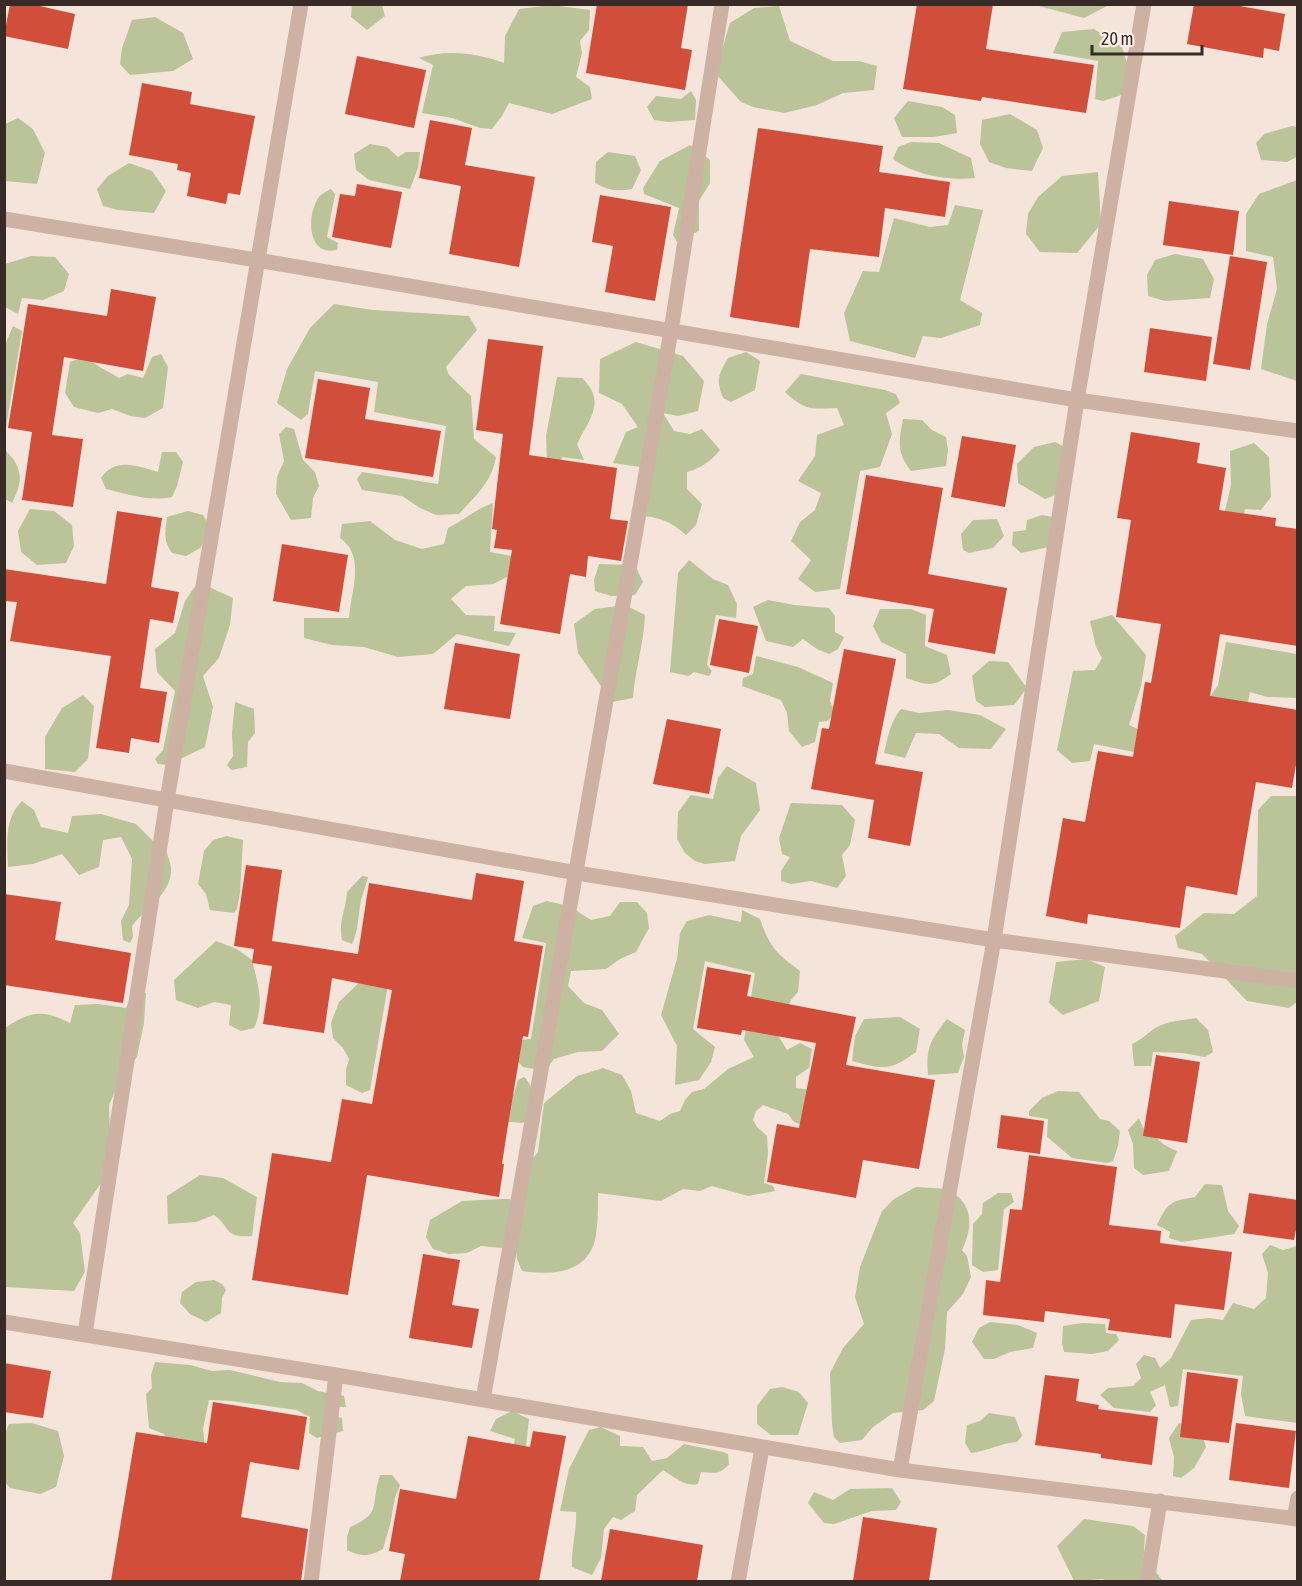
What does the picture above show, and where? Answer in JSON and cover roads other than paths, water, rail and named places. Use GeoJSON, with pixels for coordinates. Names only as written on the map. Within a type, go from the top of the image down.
{"type":"FeatureCollection","features":[{"type":"Feature","properties":{"kind":"street"},"geometry":{"type":"LineString","coordinates":[[85,1334],[167,800],[301,4]]}},
{"type":"Feature","properties":{"kind":"street"},"geometry":{"type":"LineString","coordinates":[[483,1400],[671,331],[722,4]]}},
{"type":"Feature","properties":{"kind":"street"},"geometry":{"type":"LineString","coordinates":[[900,1470],[994,940],[1077,400],[1144,4]]}},
{"type":"Feature","properties":{"kind":"street"},"geometry":{"type":"LineString","coordinates":[[4,219],[1077,400],[1298,431]]}},
{"type":"Feature","properties":{"kind":"street"},"geometry":{"type":"LineString","coordinates":[[4,771],[577,873],[994,940],[1298,981]]}},
{"type":"Feature","properties":{"kind":"street"},"geometry":{"type":"LineString","coordinates":[[4,1322],[336,1375],[900,1470],[1296,1519],[1298,1498]]}},
{"type":"Feature","properties":{"kind":"street"},"geometry":{"type":"LineString","coordinates":[[311,1581],[336,1375]]}},
{"type":"Feature","properties":{"kind":"street"},"geometry":{"type":"LineString","coordinates":[[738,1581],[762,1448]]}},
{"type":"Feature","properties":{"kind":"street"},"geometry":{"type":"LineString","coordinates":[[1147,1581],[1160,1502]]}}]}
